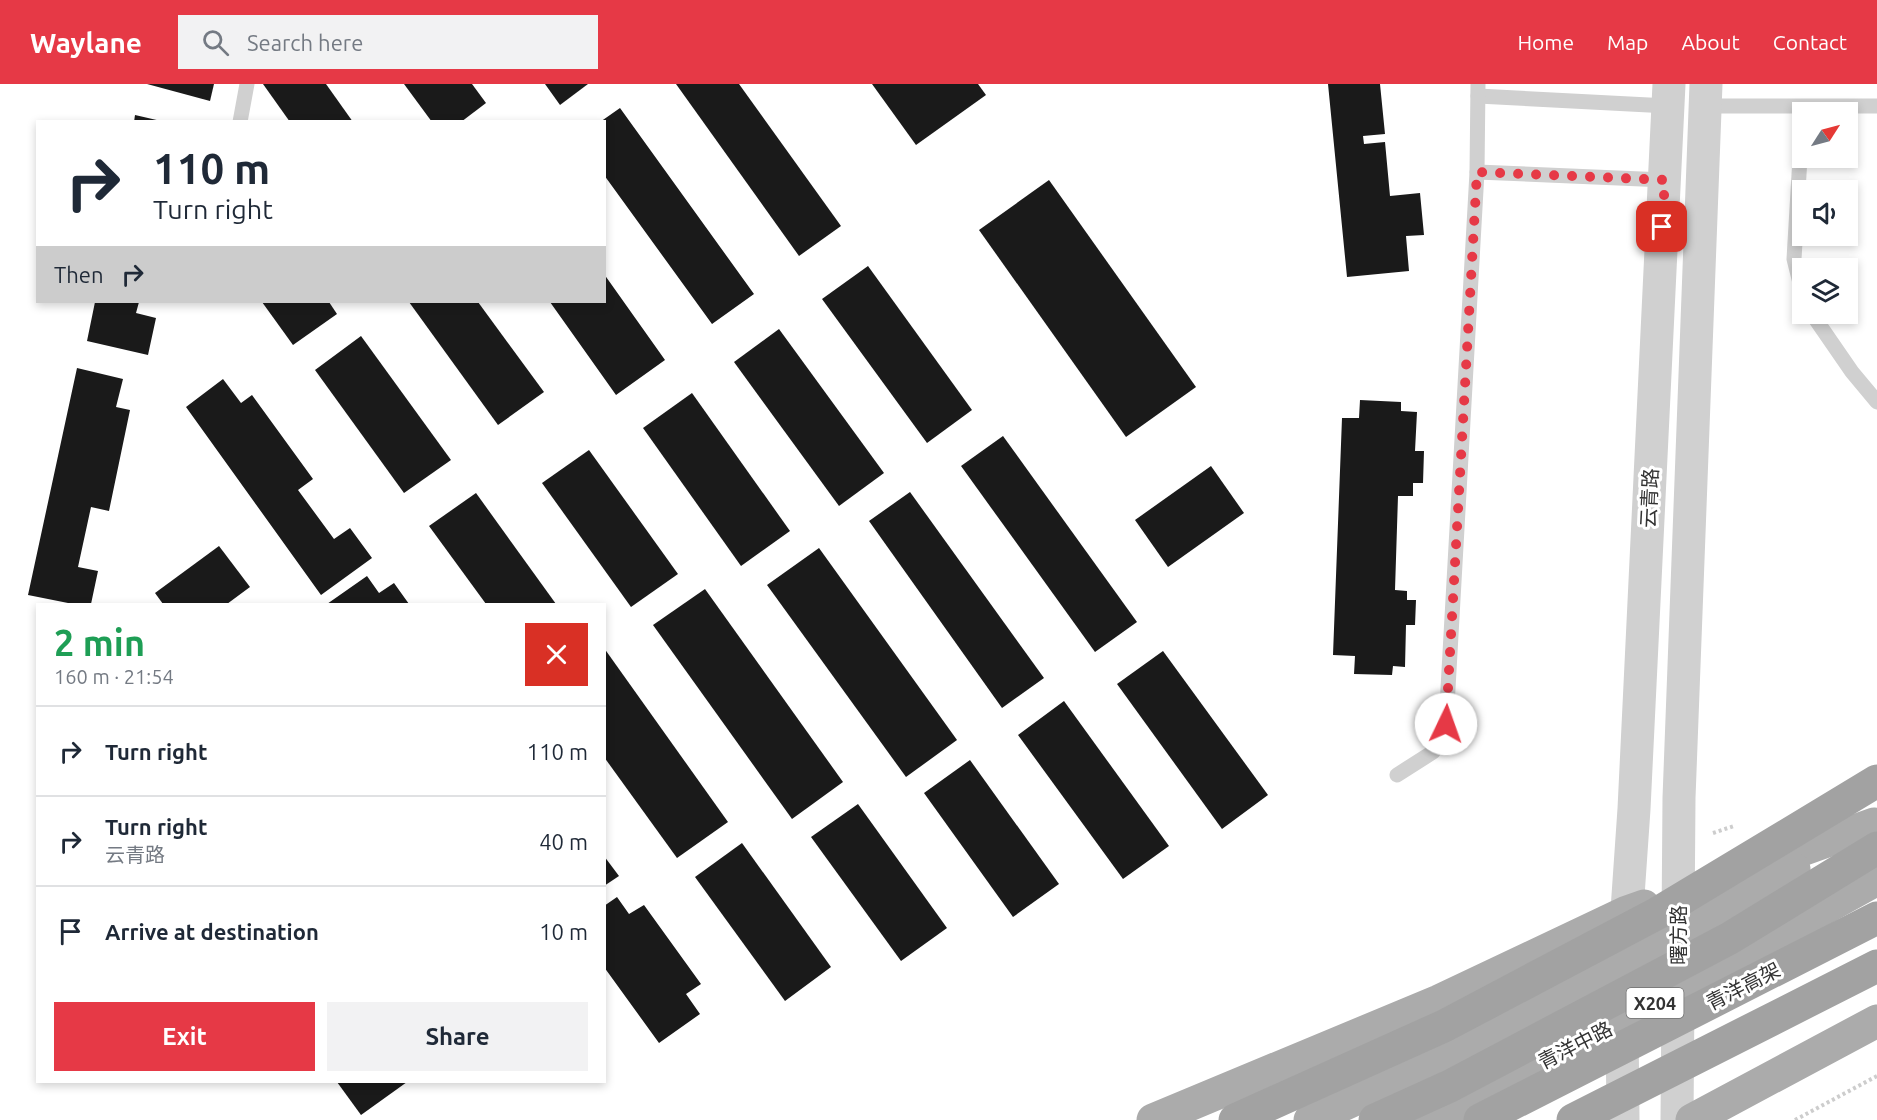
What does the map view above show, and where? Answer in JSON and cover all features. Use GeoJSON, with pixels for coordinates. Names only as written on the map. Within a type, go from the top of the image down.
{"type":"FeatureCollection","features":[{"type":"Feature","properties":{"kind":"highway"},"geometry":{"type":"LineString","coordinates":[[1235,1120],[1444,1026],[1658,913],[1877,782]]}},
{"type":"Feature","properties":{"kind":"highway"},"geometry":{"type":"LineString","coordinates":[[1376,1120],[1450,1086],[1730,938],[1876,832]]}},
{"type":"Feature","properties":{"kind":"highway","name":"青洋高架"},"geometry":{"type":"LineString","coordinates":[[1480,1120],[1877,918]]}},
{"type":"Feature","properties":{"kind":"highway"},"geometry":{"type":"LineString","coordinates":[[1573,1120],[1877,966]]}},
{"type":"Feature","properties":{"kind":"main road"},"geometry":{"type":"LineString","coordinates":[[1153,1120],[1439,1000],[1628,912],[1876,832]]}},
{"type":"Feature","properties":{"kind":"main road"},"geometry":{"type":"LineString","coordinates":[[1310,1120],[1467,1048],[1678,934],[1876,832]]}},
{"type":"Feature","properties":{"kind":"main road","name":"青洋中路"},"geometry":{"type":"LineString","coordinates":[[1428,1120],[1622,1021],[1877,879]]}},
{"type":"Feature","properties":{"kind":"main road"},"geometry":{"type":"LineString","coordinates":[[1692,1120],[1877,1021]]}},
{"type":"Feature","properties":{"kind":"street","name":"云青路"},"geometry":{"type":"LineString","coordinates":[[1628,912],[1669,95]]}},
{"type":"Feature","properties":{"kind":"street","name":"云青路"},"geometry":{"type":"LineString","coordinates":[[1678,894],[1679,798],[1705,95]]}},
{"type":"Feature","properties":{"kind":"street","name":"曙方路"},"geometry":{"type":"LineString","coordinates":[[1677,1120],[1678,894]]}},
{"type":"Feature","properties":{"kind":"street"},"geometry":{"type":"LineString","coordinates":[[1623,1120],[1623,965],[1628,912]]}},
{"type":"Feature","properties":{"kind":"lane"},"geometry":{"type":"LineString","coordinates":[[240,120],[247,84]]}},
{"type":"Feature","properties":{"kind":"lane"},"geometry":{"type":"LineString","coordinates":[[1397,775],[1433,752],[1446,724],[1477,172],[1478,90],[1669,95]]}},
{"type":"Feature","properties":{"kind":"lane"},"geometry":{"type":"LineString","coordinates":[[1705,95],[1792,106]]}},
{"type":"Feature","properties":{"kind":"lane"},"geometry":{"type":"LineString","coordinates":[[1858,106],[1877,106]]}},
{"type":"Feature","properties":{"kind":"lane"},"geometry":{"type":"LineString","coordinates":[[1794,258],[1799,168]]}},
{"type":"Feature","properties":{"kind":"lane"},"geometry":{"type":"LineString","coordinates":[[1477,172],[1665,180]]}},
{"type":"Feature","properties":{"kind":"lane"},"geometry":{"type":"LineString","coordinates":[[1819,324],[1852,372],[1877,402]]}},
{"type":"Feature","properties":{"kind":"path"},"geometry":{"type":"LineString","coordinates":[[1795,1120],[1877,1076]]}},
{"type":"Feature","properties":{"kind":"building"},"geometry":{"type":"Polygon","coordinates":[[[147,84],[214,84],[210,101],[147,84]]]}},
{"type":"Feature","properties":{"kind":"building"},"geometry":{"type":"Polygon","coordinates":[[[263,84],[326,84],[352,120],[289,120],[263,84]]]}},
{"type":"Feature","properties":{"kind":"building"},"geometry":{"type":"Polygon","coordinates":[[[404,84],[472,84],[486,103],[464,120],[431,120],[404,84]]]}},
{"type":"Feature","properties":{"kind":"building"},"geometry":{"type":"Polygon","coordinates":[[[545,84],[588,84],[560,105],[545,84]]]}},
{"type":"Feature","properties":{"kind":"building"},"geometry":{"type":"Polygon","coordinates":[[[676,84],[739,84],[841,226],[799,256],[676,84]]]}},
{"type":"Feature","properties":{"kind":"building"},"geometry":{"type":"Polygon","coordinates":[[[872,84],[978,84],[986,95],[916,145],[872,84]]]}},
{"type":"Feature","properties":{"kind":"building"},"geometry":{"type":"Polygon","coordinates":[[[1328,84],[1380,84],[1385,134],[1363,136],[1364,144],[1385,142],[1390,196],[1420,193],[1424,235],[1406,236],[1409,271],[1347,277],[1328,84]]]}},
{"type":"Feature","properties":{"kind":"building"},"geometry":{"type":"Polygon","coordinates":[[[620,108],[754,294],[712,324],[606,178],[606,120],[603,120],[620,108]]]}},
{"type":"Feature","properties":{"kind":"building"},"geometry":{"type":"Polygon","coordinates":[[[135,115],[157,120],[134,120],[135,115]]]}},
{"type":"Feature","properties":{"kind":"building"},"geometry":{"type":"Polygon","coordinates":[[[1049,180],[1196,387],[1126,437],[979,230],[1049,180]]]}},
{"type":"Feature","properties":{"kind":"building"},"geometry":{"type":"Polygon","coordinates":[[[868,266],[972,410],[927,443],[822,299],[868,266]]]}},
{"type":"Feature","properties":{"kind":"building"},"geometry":{"type":"Polygon","coordinates":[[[606,277],[665,360],[616,395],[551,303],[606,303],[606,277]]]}},
{"type":"Feature","properties":{"kind":"building"},"geometry":{"type":"Polygon","coordinates":[[[95,303],[139,303],[136,313],[156,318],[148,355],[87,341],[95,303]]]}},
{"type":"Feature","properties":{"kind":"building"},"geometry":{"type":"Polygon","coordinates":[[[263,303],[330,303],[337,314],[293,345],[263,303]]]}},
{"type":"Feature","properties":{"kind":"building"},"geometry":{"type":"Polygon","coordinates":[[[410,303],[479,303],[544,392],[498,425],[410,303]]]}},
{"type":"Feature","properties":{"kind":"building"},"geometry":{"type":"Polygon","coordinates":[[[779,329],[884,473],[839,506],[734,362],[779,329]]]}},
{"type":"Feature","properties":{"kind":"building"},"geometry":{"type":"Polygon","coordinates":[[[361,336],[451,460],[404,493],[315,370],[361,336]]]}},
{"type":"Feature","properties":{"kind":"building"},"geometry":{"type":"Polygon","coordinates":[[[77,368],[123,379],[116,407],[130,410],[109,511],[91,507],[78,567],[98,571],[91,603],[68,603],[28,595],[77,368]]]}},
{"type":"Feature","properties":{"kind":"building"},"geometry":{"type":"Polygon","coordinates":[[[223,379],[241,403],[252,395],[313,479],[298,490],[334,539],[350,528],[372,558],[321,595],[186,407],[223,379]]]}},
{"type":"Feature","properties":{"kind":"building"},"geometry":{"type":"Polygon","coordinates":[[[692,393],[790,531],[741,566],[643,428],[692,393]]]}},
{"type":"Feature","properties":{"kind":"building"},"geometry":{"type":"Polygon","coordinates":[[[1360,400],[1401,402],[1401,411],[1417,412],[1415,451],[1424,451],[1423,483],[1413,483],[1413,496],[1398,496],[1395,590],[1407,591],[1407,600],[1416,600],[1415,625],[1406,625],[1405,667],[1393,666],[1392,675],[1354,674],[1355,656],[1333,655],[1342,418],[1359,418],[1360,400]]]}},
{"type":"Feature","properties":{"kind":"building"},"geometry":{"type":"Polygon","coordinates":[[[1003,436],[1137,622],[1095,652],[961,466],[1003,436]]]}},
{"type":"Feature","properties":{"kind":"building"},"geometry":{"type":"Polygon","coordinates":[[[589,450],[678,574],[631,607],[542,483],[589,450]]]}},
{"type":"Feature","properties":{"kind":"building"},"geometry":{"type":"Polygon","coordinates":[[[1211,466],[1244,513],[1168,567],[1135,520],[1211,466]]]}},
{"type":"Feature","properties":{"kind":"building"},"geometry":{"type":"Polygon","coordinates":[[[910,492],[1044,678],[1002,708],[869,521],[910,492]]]}},
{"type":"Feature","properties":{"kind":"building"},"geometry":{"type":"Polygon","coordinates":[[[476,493],[555,603],[485,603],[429,526],[476,493]]]}},
{"type":"Feature","properties":{"kind":"building"},"geometry":{"type":"Polygon","coordinates":[[[219,546],[250,587],[228,603],[162,603],[155,593],[219,546]]]}},
{"type":"Feature","properties":{"kind":"building"},"geometry":{"type":"Polygon","coordinates":[[[819,548],[957,740],[906,777],[767,585],[819,548]]]}},
{"type":"Feature","properties":{"kind":"building"},"geometry":{"type":"Polygon","coordinates":[[[367,576],[379,593],[394,583],[408,603],[328,603],[367,576]]]}},
{"type":"Feature","properties":{"kind":"building"},"geometry":{"type":"Polygon","coordinates":[[[705,589],[843,782],[792,819],[653,625],[705,589]]]}},
{"type":"Feature","properties":{"kind":"building"},"geometry":{"type":"Polygon","coordinates":[[[606,651],[728,822],[677,858],[606,760],[606,651]]]}},
{"type":"Feature","properties":{"kind":"building"},"geometry":{"type":"Polygon","coordinates":[[[1163,651],[1268,795],[1222,829],[1117,684],[1163,651]]]}},
{"type":"Feature","properties":{"kind":"building"},"geometry":{"type":"Polygon","coordinates":[[[1064,701],[1169,846],[1123,879],[1018,735],[1064,701]]]}},
{"type":"Feature","properties":{"kind":"building"},"geometry":{"type":"Polygon","coordinates":[[[970,760],[1059,884],[1013,917],[924,793],[970,760]]]}},
{"type":"Feature","properties":{"kind":"building"},"geometry":{"type":"Polygon","coordinates":[[[858,804],[947,928],[901,961],[811,837],[858,804]]]}},
{"type":"Feature","properties":{"kind":"building"},"geometry":{"type":"Polygon","coordinates":[[[742,843],[831,967],[785,1001],[695,877],[742,843]]]}},
{"type":"Feature","properties":{"kind":"building"},"geometry":{"type":"Polygon","coordinates":[[[606,859],[619,876],[606,885],[606,859]]]}},
{"type":"Feature","properties":{"kind":"building"},"geometry":{"type":"Polygon","coordinates":[[[617,897],[629,914],[644,905],[701,984],[686,994],[700,1014],[659,1043],[606,970],[606,905],[617,897]]]}},
{"type":"Feature","properties":{"kind":"building"},"geometry":{"type":"Polygon","coordinates":[[[338,1083],[406,1083],[361,1115],[338,1083]]]}},
{"type":"Feature","properties":{"kind":"route"},"geometry":{"type":"LineString","coordinates":[[1446,724],[1477,172],[1665,180],[1662,227]]}}]}
